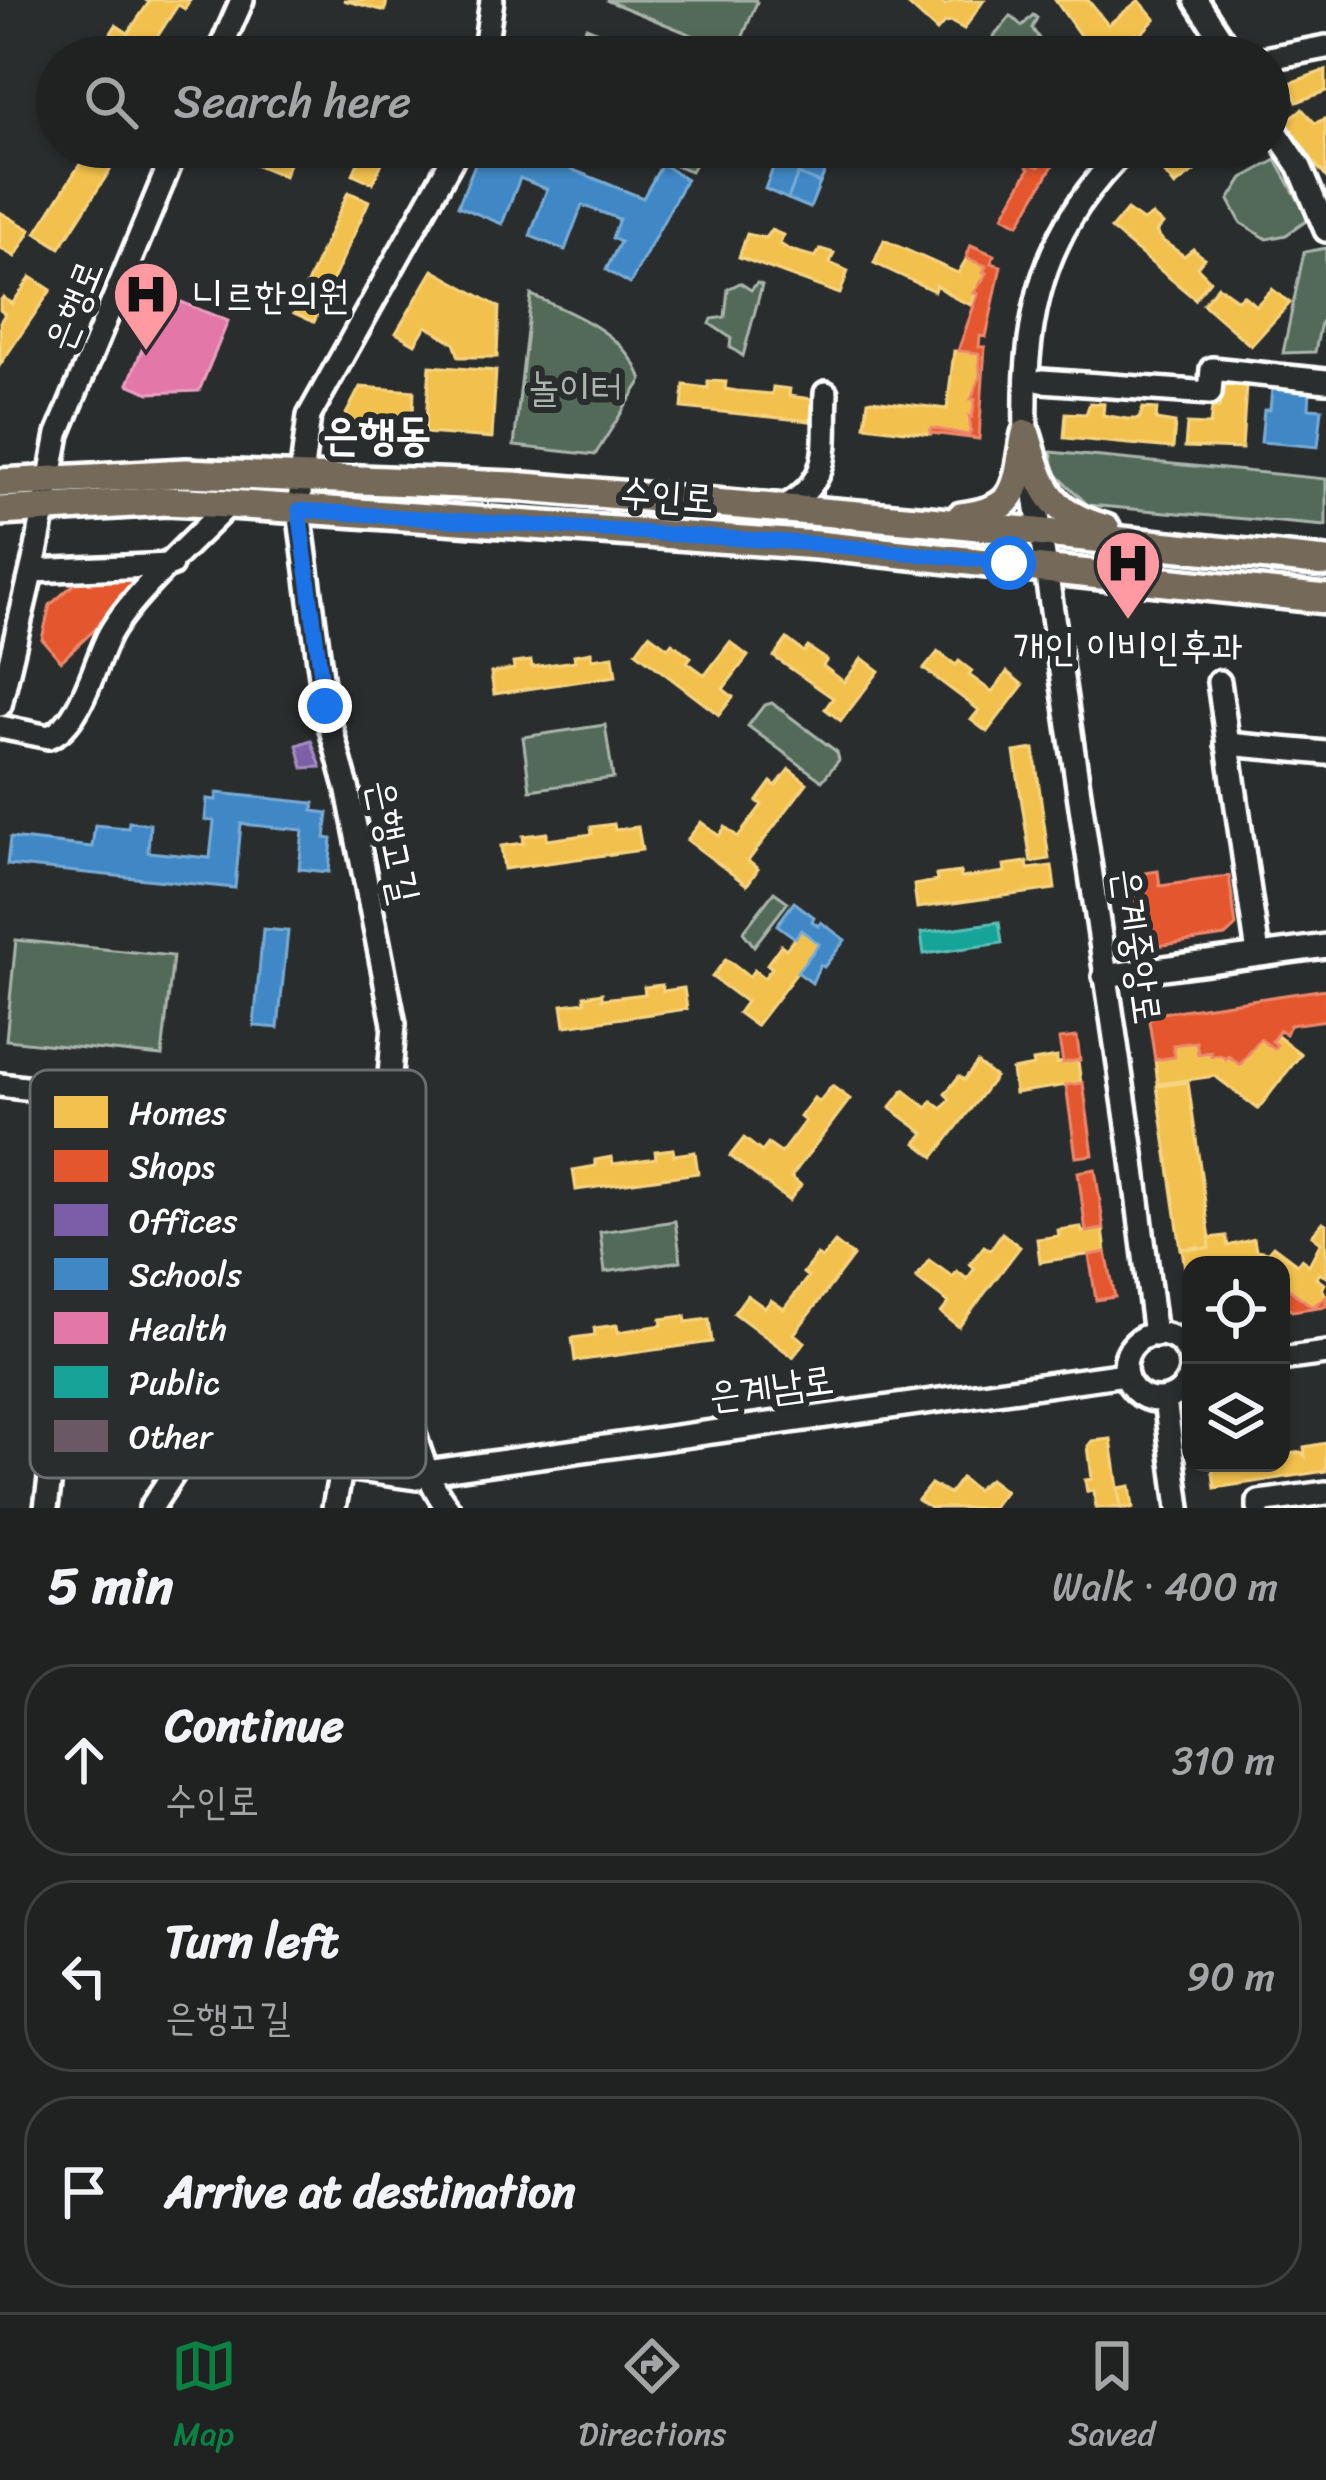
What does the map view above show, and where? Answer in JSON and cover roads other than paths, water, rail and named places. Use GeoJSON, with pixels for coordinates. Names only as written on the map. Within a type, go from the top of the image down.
{"type":"FeatureCollection","features":[{"type":"Feature","properties":{"kind":"main road"},"geometry":{"type":"LineString","coordinates":[[929,521],[987,514],[1007,502],[1017,487],[1026,434]]}},
{"type":"Feature","properties":{"kind":"main road"},"geometry":{"type":"LineString","coordinates":[[1026,434],[1049,498],[1081,523],[1106,529],[1125,542]]}},
{"type":"Feature","properties":{"kind":"main road","name":"수인로"},"geometry":{"type":"LineString","coordinates":[[0,482],[185,473],[513,486],[868,515],[1326,562]]}},
{"type":"Feature","properties":{"kind":"main road","name":"수인로"},"geometry":{"type":"LineString","coordinates":[[0,511],[166,501],[229,504],[818,544],[1326,599]]}},
{"type":"Feature","properties":{"kind":"street"},"geometry":{"type":"LineString","coordinates":[[226,36],[242,0]]}},
{"type":"Feature","properties":{"kind":"street"},"geometry":{"type":"LineString","coordinates":[[487,36],[492,0]]}},
{"type":"Feature","properties":{"kind":"street"},"geometry":{"type":"LineString","coordinates":[[1196,0],[1219,36]]}},
{"type":"Feature","properties":{"kind":"street"},"geometry":{"type":"LineString","coordinates":[[1290,54],[1326,47]]}},
{"type":"Feature","properties":{"kind":"street"},"geometry":{"type":"LineString","coordinates":[[1290,152],[1326,230]]}},
{"type":"Feature","properties":{"kind":"street","name":"은행로"},"geometry":{"type":"LineString","coordinates":[[0,705],[58,434],[168,168]]}},
{"type":"Feature","properties":{"kind":"street","name":"은행고길"},"geometry":{"type":"LineString","coordinates":[[391,1070],[394,1024],[390,993],[348,791],[325,706],[299,510],[304,428],[447,168]]}},
{"type":"Feature","properties":{"kind":"street"},"geometry":{"type":"LineString","coordinates":[[1026,434],[1027,345],[1045,268],[1072,219],[1112,168]]}},
{"type":"Feature","properties":{"kind":"street"},"geometry":{"type":"LineString","coordinates":[[1042,381],[1210,393],[1212,369],[1326,381]]}},
{"type":"Feature","properties":{"kind":"street"},"geometry":{"type":"LineString","coordinates":[[782,508],[805,495],[820,479],[826,393]]}},
{"type":"Feature","properties":{"kind":"street","name":"은계중앙로"},"geometry":{"type":"LineString","coordinates":[[1026,434],[1155,1334]]}},
{"type":"Feature","properties":{"kind":"street"},"geometry":{"type":"LineString","coordinates":[[820,479],[837,500],[868,515]]}},
{"type":"Feature","properties":{"kind":"street"},"geometry":{"type":"LineString","coordinates":[[0,727],[57,735],[84,695],[111,632],[229,504]]}},
{"type":"Feature","properties":{"kind":"street"},"geometry":{"type":"LineString","coordinates":[[32,571],[171,565]]}},
{"type":"Feature","properties":{"kind":"street"},"geometry":{"type":"LineString","coordinates":[[1219,682],[1258,954]]}},
{"type":"Feature","properties":{"kind":"street"},"geometry":{"type":"LineString","coordinates":[[1227,744],[1326,753]]}},
{"type":"Feature","properties":{"kind":"street"},"geometry":{"type":"LineString","coordinates":[[1104,976],[1326,946]]}},
{"type":"Feature","properties":{"kind":"street"},"geometry":{"type":"LineString","coordinates":[[0,1085],[30,1088]]}},
{"type":"Feature","properties":{"kind":"street"},"geometry":{"type":"LineString","coordinates":[[1155,1334],[1174,1338],[1190,1361],[1188,1381],[1165,1400],[1144,1398],[1126,1374],[1135,1343],[1155,1334]]}},
{"type":"Feature","properties":{"kind":"street"},"geometry":{"type":"LineString","coordinates":[[1290,1358],[1326,1353]]}},
{"type":"Feature","properties":{"kind":"street","name":"은계남로"},"geometry":{"type":"LineString","coordinates":[[427,1472],[1126,1374]]}},
{"type":"Feature","properties":{"kind":"street"},"geometry":{"type":"LineString","coordinates":[[1165,1400],[1179,1508]]}},
{"type":"Feature","properties":{"kind":"street","name":"은행고길"},"geometry":{"type":"LineString","coordinates":[[427,1472],[448,1508]]}},
{"type":"Feature","properties":{"kind":"street"},"geometry":{"type":"LineString","coordinates":[[46,1508],[50,1478]]}},
{"type":"Feature","properties":{"kind":"street"},"geometry":{"type":"LineString","coordinates":[[151,1508],[171,1478]]}},
{"type":"Feature","properties":{"kind":"street"},"geometry":{"type":"LineString","coordinates":[[334,1508],[340,1478]]}},
{"type":"Feature","properties":{"kind":"street"},"geometry":{"type":"LineString","coordinates":[[1259,1508],[1258,1502],[1326,1492]]}},
{"type":"Feature","properties":{"kind":"place","name":"니르한의원"},"geometry":{"type":"Point","coordinates":[146,353]}},
{"type":"Feature","properties":{"kind":"place","name":"개인 이비인후과"},"geometry":{"type":"Point","coordinates":[1128,622]}},
{"type":"Feature","properties":{"kind":"district","name":"은행동"},"geometry":{"type":"Point","coordinates":[377,434]}},
{"type":"Feature","properties":{"kind":"park label","name":"놀이터"},"geometry":{"type":"Point","coordinates":[575,387]}}]}
